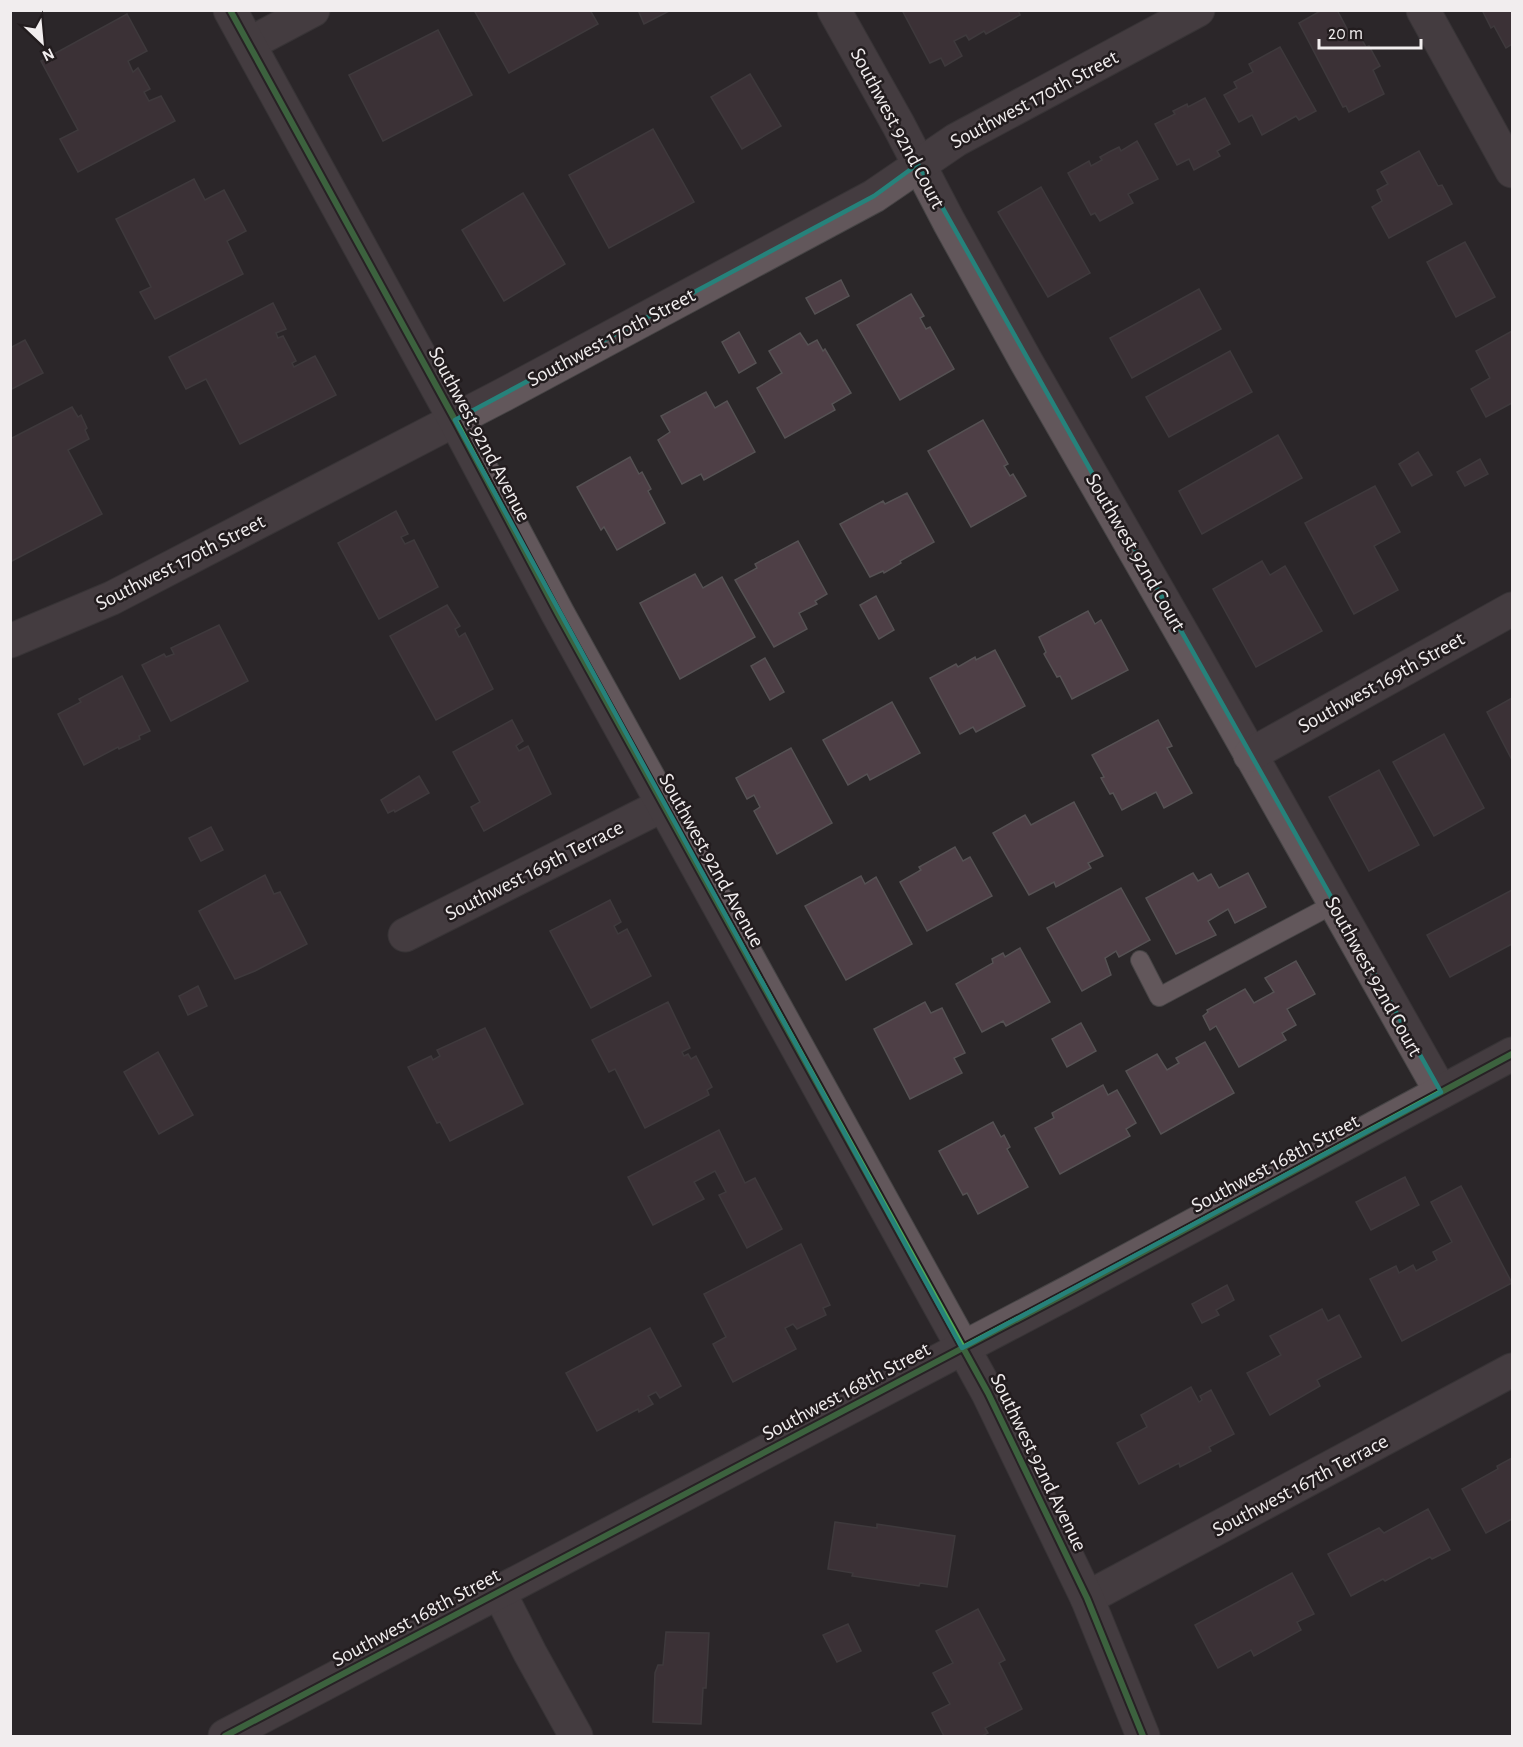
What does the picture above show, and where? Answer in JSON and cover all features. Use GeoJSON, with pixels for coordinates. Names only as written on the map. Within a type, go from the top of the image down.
{"type":"FeatureCollection","features":[{"type":"Feature","properties":{"kind":"street","name":"Southwest 92nd Avenue"},"geometry":{"type":"LineString","coordinates":[[230,10],[552,604],[995,1407],[1087,1598],[1143,1737]]}},
{"type":"Feature","properties":{"kind":"street"},"geometry":{"type":"LineString","coordinates":[[249,44],[313,10]]}},
{"type":"Feature","properties":{"kind":"street","name":"Southwest 92nd Court"},"geometry":{"type":"LineString","coordinates":[[834,10],[1027,363],[1441,1092]]}},
{"type":"Feature","properties":{"kind":"street","name":"Southwest 170th Street"},"geometry":{"type":"LineString","coordinates":[[10,641],[112,598],[454,420],[874,196],[956,140],[1198,10]]}},
{"type":"Feature","properties":{"kind":"street"},"geometry":{"type":"LineString","coordinates":[[1423,10],[1512,171]]}},
{"type":"Feature","properties":{"kind":"street","name":"Southwest 169th Street"},"geometry":{"type":"LineString","coordinates":[[1250,755],[1512,609]]}},
{"type":"Feature","properties":{"kind":"street","name":"Southwest 169th Terrace"},"geometry":{"type":"LineString","coordinates":[[405,935],[663,805]]}},
{"type":"Feature","properties":{"kind":"street","name":"Southwest 168th Street"},"geometry":{"type":"LineString","coordinates":[[225,1737],[962,1348],[1512,1054]]}},
{"type":"Feature","properties":{"kind":"street","name":"Southwest 167th Terrace"},"geometry":{"type":"LineString","coordinates":[[1087,1598],[1512,1370]]}},
{"type":"Feature","properties":{"kind":"street"},"geometry":{"type":"LineString","coordinates":[[499,1592],[576,1737]]}},
{"type":"Feature","properties":{"kind":"lane"},"geometry":{"type":"LineString","coordinates":[[1140,960],[1159,997],[1334,904]]}},
{"type":"Feature","properties":{"kind":"highlighted area"},"geometry":{"type":"Polygon","coordinates":[[[918,164],[1441,1092],[962,1348],[455,420],[874,196],[918,164]]]}},
{"type":"Feature","properties":{"kind":"building"},"geometry":{"type":"Polygon","coordinates":[[[474,10],[590,10],[598,24],[509,73],[474,10]]]}},
{"type":"Feature","properties":{"kind":"building"},"geometry":{"type":"Polygon","coordinates":[[[638,10],[671,10],[644,24],[638,10]]]}},
{"type":"Feature","properties":{"kind":"building"},"geometry":{"type":"Polygon","coordinates":[[[902,10],[1018,10],[1020,15],[986,34],[984,31],[969,40],[966,35],[954,41],[962,56],[945,66],[941,58],[930,63],[902,10]]]}},
{"type":"Feature","properties":{"kind":"building"},"geometry":{"type":"Polygon","coordinates":[[[1322,10],[1337,10],[1353,40],[1360,36],[1366,47],[1369,46],[1380,66],[1373,70],[1384,94],[1349,112],[1346,106],[1343,107],[1299,23],[1322,10]]]}},
{"type":"Feature","properties":{"kind":"building"},"geometry":{"type":"Polygon","coordinates":[[[1485,10],[1512,10],[1512,44],[1506,48],[1494,26],[1491,28],[1483,12],[1485,10]]]}},
{"type":"Feature","properties":{"kind":"building"},"geometry":{"type":"Polygon","coordinates":[[[127,14],[147,51],[128,61],[133,72],[138,68],[150,89],[144,92],[149,101],[161,96],[175,121],[78,172],[60,139],[78,130],[41,61],[127,14]]]}},
{"type":"Feature","properties":{"kind":"building"},"geometry":{"type":"Polygon","coordinates":[[[438,30],[472,95],[383,141],[349,75],[438,30]]]}},
{"type":"Feature","properties":{"kind":"building"},"geometry":{"type":"Polygon","coordinates":[[[1280,47],[1316,111],[1299,120],[1296,116],[1262,135],[1252,115],[1239,122],[1224,95],[1237,88],[1234,82],[1253,72],[1249,64],[1280,47]]]}},
{"type":"Feature","properties":{"kind":"building"},"geometry":{"type":"Polygon","coordinates":[[[750,74],[781,126],[742,149],[711,97],[750,74]]]}},
{"type":"Feature","properties":{"kind":"building"},"geometry":{"type":"Polygon","coordinates":[[[1205,98],[1230,144],[1217,151],[1220,156],[1194,170],[1189,159],[1177,165],[1155,124],[1175,114],[1173,111],[1187,104],[1188,107],[1205,98]]]}},
{"type":"Feature","properties":{"kind":"building"},"geometry":{"type":"Polygon","coordinates":[[[653,129],[694,202],[609,248],[569,175],[653,129]]]}},
{"type":"Feature","properties":{"kind":"building"},"geometry":{"type":"Polygon","coordinates":[[[1137,141],[1158,179],[1128,194],[1133,203],[1100,221],[1095,213],[1091,215],[1068,173],[1089,161],[1091,166],[1102,160],[1100,157],[1109,152],[1119,147],[1121,151],[1137,141]]]}},
{"type":"Feature","properties":{"kind":"building"},"geometry":{"type":"Polygon","coordinates":[[[1419,151],[1438,186],[1442,185],[1452,204],[1389,238],[1372,207],[1382,201],[1377,190],[1388,184],[1381,172],[1419,151]]]}},
{"type":"Feature","properties":{"kind":"building"},"geometry":{"type":"Polygon","coordinates":[[[194,179],[205,200],[224,190],[246,231],[227,241],[243,274],[155,319],[140,292],[151,287],[116,219],[194,179]]]}},
{"type":"Feature","properties":{"kind":"building"},"geometry":{"type":"Polygon","coordinates":[[[1041,187],[1090,273],[1048,297],[998,212],[1041,187]]]}},
{"type":"Feature","properties":{"kind":"building"},"geometry":{"type":"Polygon","coordinates":[[[523,193],[565,264],[504,301],[462,230],[523,193]]]}},
{"type":"Feature","properties":{"kind":"building"},"geometry":{"type":"Polygon","coordinates":[[[1465,242],[1495,297],[1456,317],[1427,262],[1465,242]]]}},
{"type":"Feature","properties":{"kind":"building"},"geometry":{"type":"Polygon","coordinates":[[[841,280],[849,296],[815,314],[806,298],[841,280]]]}},
{"type":"Feature","properties":{"kind":"building"},"geometry":{"type":"Polygon","coordinates":[[[1199,289],[1221,329],[1132,378],[1110,338],[1199,289]]]}},
{"type":"Feature","properties":{"kind":"building"},"geometry":{"type":"Polygon","coordinates":[[[911,294],[924,316],[920,318],[926,329],[930,327],[954,369],[900,400],[857,325],[911,294]]]}},
{"type":"Feature","properties":{"kind":"building"},"geometry":{"type":"Polygon","coordinates":[[[273,303],[286,329],[276,333],[278,338],[283,336],[296,361],[292,363],[294,367],[315,356],[336,395],[240,444],[206,379],[186,389],[169,357],[273,303]]]}},
{"type":"Feature","properties":{"kind":"building"},"geometry":{"type":"Polygon","coordinates":[[[1512,331],[1512,403],[1486,417],[1471,389],[1490,378],[1476,351],[1512,331]]]}},
{"type":"Feature","properties":{"kind":"building"},"geometry":{"type":"Polygon","coordinates":[[[739,332],[756,363],[739,373],[722,342],[739,332]]]}},
{"type":"Feature","properties":{"kind":"building"},"geometry":{"type":"Polygon","coordinates":[[[800,333],[808,345],[817,340],[823,351],[825,349],[851,393],[832,404],[835,410],[785,438],[757,388],[782,373],[769,351],[800,333]]]}},
{"type":"Feature","properties":{"kind":"building"},"geometry":{"type":"Polygon","coordinates":[[[25,340],[43,373],[10,390],[10,348],[25,340]]]}},
{"type":"Feature","properties":{"kind":"building"},"geometry":{"type":"Polygon","coordinates":[[[1230,351],[1252,392],[1169,437],[1146,397],[1230,351]]]}},
{"type":"Feature","properties":{"kind":"building"},"geometry":{"type":"Polygon","coordinates":[[[706,392],[715,408],[727,401],[755,452],[704,480],[701,474],[682,484],[658,440],[670,432],[661,416],[706,392]]]}},
{"type":"Feature","properties":{"kind":"building"},"geometry":{"type":"Polygon","coordinates":[[[72,407],[78,417],[81,415],[89,439],[68,450],[102,514],[10,562],[10,439],[72,407]]]}},
{"type":"Feature","properties":{"kind":"building"},"geometry":{"type":"Polygon","coordinates":[[[983,420],[1008,464],[1004,466],[1010,476],[1013,474],[1026,496],[971,527],[928,451],[983,420]]]}},
{"type":"Feature","properties":{"kind":"building"},"geometry":{"type":"Polygon","coordinates":[[[1278,435],[1302,478],[1202,534],[1179,491],[1278,435]]]}},
{"type":"Feature","properties":{"kind":"building"},"geometry":{"type":"Polygon","coordinates":[[[1418,452],[1432,475],[1412,486],[1399,464],[1418,452]]]}},
{"type":"Feature","properties":{"kind":"building"},"geometry":{"type":"Polygon","coordinates":[[[630,457],[639,474],[642,472],[651,489],[648,491],[665,523],[617,550],[604,527],[601,530],[577,487],[630,457]]]}},
{"type":"Feature","properties":{"kind":"building"},"geometry":{"type":"Polygon","coordinates":[[[1480,459],[1488,474],[1465,486],[1457,472],[1480,459]]]}},
{"type":"Feature","properties":{"kind":"building"},"geometry":{"type":"Polygon","coordinates":[[[1375,486],[1400,532],[1374,546],[1398,590],[1354,614],[1305,523],[1375,486]]]}},
{"type":"Feature","properties":{"kind":"building"},"geometry":{"type":"Polygon","coordinates":[[[907,493],[934,542],[884,573],[883,571],[870,577],[840,524],[883,501],[885,504],[907,493]]]}},
{"type":"Feature","properties":{"kind":"building"},"geometry":{"type":"Polygon","coordinates":[[[396,511],[408,534],[401,537],[405,544],[414,540],[438,587],[379,619],[338,543],[396,511]]]}},
{"type":"Feature","properties":{"kind":"building"},"geometry":{"type":"Polygon","coordinates":[[[798,541],[827,594],[815,601],[817,604],[799,613],[807,629],[774,647],[735,580],[757,568],[755,564],[798,541]]]}},
{"type":"Feature","properties":{"kind":"building"},"geometry":{"type":"Polygon","coordinates":[[[1262,561],[1270,575],[1285,566],[1322,631],[1256,667],[1213,589],[1262,561]]]}},
{"type":"Feature","properties":{"kind":"building"},"geometry":{"type":"Polygon","coordinates":[[[695,574],[703,588],[722,577],[755,637],[680,679],[640,603],[695,574]]]}},
{"type":"Feature","properties":{"kind":"building"},"geometry":{"type":"Polygon","coordinates":[[[876,596],[894,630],[879,639],[860,605],[876,596]]]}},
{"type":"Feature","properties":{"kind":"building"},"geometry":{"type":"Polygon","coordinates":[[[447,605],[460,626],[455,629],[459,637],[465,633],[493,689],[436,720],[390,636],[447,605]]]}},
{"type":"Feature","properties":{"kind":"building"},"geometry":{"type":"Polygon","coordinates":[[[1088,611],[1095,624],[1101,620],[1128,670],[1072,699],[1060,676],[1057,677],[1044,654],[1046,652],[1039,637],[1088,611]]]}},
{"type":"Feature","properties":{"kind":"building"},"geometry":{"type":"Polygon","coordinates":[[[219,625],[248,681],[171,721],[142,665],[164,654],[166,657],[174,654],[171,648],[219,625]]]}},
{"type":"Feature","properties":{"kind":"building"},"geometry":{"type":"Polygon","coordinates":[[[995,650],[1025,706],[976,732],[973,727],[960,734],[930,678],[956,664],[958,667],[975,657],[976,660],[995,650]]]}},
{"type":"Feature","properties":{"kind":"building"},"geometry":{"type":"Polygon","coordinates":[[[765,658],[784,692],[770,700],[751,666],[765,658]]]}},
{"type":"Feature","properties":{"kind":"building"},"geometry":{"type":"Polygon","coordinates":[[[122,676],[150,731],[139,736],[140,739],[119,749],[118,747],[84,765],[58,714],[81,702],[79,699],[122,676]]]}},
{"type":"Feature","properties":{"kind":"building"},"geometry":{"type":"Polygon","coordinates":[[[1512,698],[1512,760],[1487,712],[1512,698]]]}},
{"type":"Feature","properties":{"kind":"building"},"geometry":{"type":"Polygon","coordinates":[[[892,702],[920,753],[870,780],[867,774],[848,785],[823,740],[892,702]]]}},
{"type":"Feature","properties":{"kind":"building"},"geometry":{"type":"Polygon","coordinates":[[[512,720],[523,741],[516,746],[519,751],[528,746],[551,794],[484,831],[471,807],[480,802],[453,752],[512,720]]]}},
{"type":"Feature","properties":{"kind":"building"},"geometry":{"type":"Polygon","coordinates":[[[1158,720],[1172,746],[1167,748],[1192,793],[1164,808],[1156,792],[1122,810],[1113,793],[1110,794],[1101,778],[1104,777],[1092,755],[1158,720]]]}},
{"type":"Feature","properties":{"kind":"building"},"geometry":{"type":"Polygon","coordinates":[[[1444,734],[1484,808],[1434,836],[1393,762],[1444,734]]]}},
{"type":"Feature","properties":{"kind":"building"},"geometry":{"type":"Polygon","coordinates":[[[791,748],[832,823],[777,854],[754,811],[760,807],[754,795],[747,799],[736,778],[791,748]]]}},
{"type":"Feature","properties":{"kind":"building"},"geometry":{"type":"Polygon","coordinates":[[[1379,770],[1419,845],[1369,871],[1329,797],[1379,770]]]}},
{"type":"Feature","properties":{"kind":"building"},"geometry":{"type":"Polygon","coordinates":[[[419,776],[429,793],[395,812],[394,810],[388,813],[381,800],[419,776]]]}},
{"type":"Feature","properties":{"kind":"building"},"geometry":{"type":"Polygon","coordinates":[[[1074,802],[1103,856],[1088,863],[1091,868],[1056,887],[1054,882],[1029,895],[993,833],[1025,815],[1031,825],[1074,802]]]}},
{"type":"Feature","properties":{"kind":"building"},"geometry":{"type":"Polygon","coordinates":[[[211,827],[223,850],[201,861],[189,838],[211,827]]]}},
{"type":"Feature","properties":{"kind":"building"},"geometry":{"type":"Polygon","coordinates":[[[955,847],[963,861],[970,857],[992,896],[927,931],[900,882],[921,870],[919,867],[955,847]]]}},
{"type":"Feature","properties":{"kind":"building"},"geometry":{"type":"Polygon","coordinates":[[[1193,873],[1198,881],[1211,874],[1219,888],[1248,873],[1266,907],[1235,923],[1228,909],[1208,921],[1216,935],[1176,954],[1146,898],[1193,873]]]}},
{"type":"Feature","properties":{"kind":"building"},"geometry":{"type":"Polygon","coordinates":[[[265,875],[274,894],[280,892],[307,944],[235,979],[199,911],[265,875]]]}},
{"type":"Feature","properties":{"kind":"building"},"geometry":{"type":"Polygon","coordinates":[[[861,876],[865,884],[876,877],[912,944],[846,980],[805,906],[861,876]]]}},
{"type":"Feature","properties":{"kind":"building"},"geometry":{"type":"Polygon","coordinates":[[[1121,888],[1150,940],[1119,957],[1116,951],[1105,958],[1111,975],[1082,991],[1047,928],[1121,888]]]}},
{"type":"Feature","properties":{"kind":"building"},"geometry":{"type":"Polygon","coordinates":[[[1512,890],[1512,944],[1450,977],[1427,935],[1512,890]]]}},
{"type":"Feature","properties":{"kind":"building"},"geometry":{"type":"Polygon","coordinates":[[[610,900],[621,922],[614,926],[618,934],[627,929],[651,976],[591,1008],[550,931],[610,900]]]}},
{"type":"Feature","properties":{"kind":"building"},"geometry":{"type":"Polygon","coordinates":[[[1020,948],[1050,1002],[1006,1026],[1003,1021],[982,1032],[956,984],[993,963],[992,959],[1003,953],[1005,957],[1020,948]]]}},
{"type":"Feature","properties":{"kind":"building"},"geometry":{"type":"Polygon","coordinates":[[[1296,961],[1315,994],[1287,1009],[1296,1025],[1282,1033],[1286,1040],[1239,1067],[1216,1026],[1210,1030],[1203,1016],[1208,1012],[1207,1010],[1245,989],[1254,1003],[1274,992],[1265,978],[1296,961]]]}},
{"type":"Feature","properties":{"kind":"building"},"geometry":{"type":"Polygon","coordinates":[[[198,986],[207,1006],[188,1015],[179,996],[198,986]]]}},
{"type":"Feature","properties":{"kind":"building"},"geometry":{"type":"Polygon","coordinates":[[[668,1002],[690,1048],[682,1052],[684,1056],[688,1054],[691,1059],[696,1056],[712,1087],[707,1090],[709,1095],[645,1128],[615,1069],[609,1072],[592,1040],[668,1002]]]}},
{"type":"Feature","properties":{"kind":"building"},"geometry":{"type":"Polygon","coordinates":[[[925,1002],[931,1013],[942,1008],[965,1053],[954,1058],[962,1073],[910,1099],[874,1029],[925,1002]]]}},
{"type":"Feature","properties":{"kind":"building"},"geometry":{"type":"Polygon","coordinates":[[[1081,1023],[1096,1051],[1067,1067],[1052,1039],[1081,1023]]]}},
{"type":"Feature","properties":{"kind":"building"},"geometry":{"type":"Polygon","coordinates":[[[485,1028],[523,1104],[450,1141],[440,1122],[437,1123],[408,1067],[431,1056],[433,1060],[440,1056],[437,1050],[485,1028]]]}},
{"type":"Feature","properties":{"kind":"building"},"geometry":{"type":"Polygon","coordinates":[[[1205,1042],[1234,1093],[1161,1134],[1126,1071],[1157,1054],[1167,1070],[1179,1063],[1176,1058],[1205,1042]]]}},
{"type":"Feature","properties":{"kind":"building"},"geometry":{"type":"Polygon","coordinates":[[[158,1052],[193,1115],[159,1134],[124,1072],[158,1052]]]}},
{"type":"Feature","properties":{"kind":"building"},"geometry":{"type":"Polygon","coordinates":[[[1103,1085],[1108,1095],[1117,1090],[1136,1123],[1126,1129],[1130,1136],[1060,1174],[1035,1128],[1054,1118],[1052,1113],[1103,1085]]]}},
{"type":"Feature","properties":{"kind":"building"},"geometry":{"type":"Polygon","coordinates":[[[993,1122],[1001,1137],[1004,1135],[1010,1147],[1007,1149],[1028,1187],[978,1214],[967,1193],[963,1195],[939,1151],[993,1122]]]}},
{"type":"Feature","properties":{"kind":"building"},"geometry":{"type":"Polygon","coordinates":[[[719,1130],[745,1183],[755,1178],[782,1229],[747,1248],[719,1195],[726,1192],[715,1171],[694,1182],[704,1199],[653,1225],[628,1177],[719,1130]]]}},
{"type":"Feature","properties":{"kind":"building"},"geometry":{"type":"Polygon","coordinates":[[[1405,1177],[1419,1205],[1371,1230],[1356,1202],[1405,1177]]]}},
{"type":"Feature","properties":{"kind":"building"},"geometry":{"type":"Polygon","coordinates":[[[1461,1186],[1512,1283],[1402,1341],[1370,1279],[1396,1266],[1399,1273],[1413,1265],[1416,1271],[1437,1260],[1433,1252],[1452,1242],[1431,1202],[1461,1186]]]}},
{"type":"Feature","properties":{"kind":"building"},"geometry":{"type":"Polygon","coordinates":[[[801,1244],[830,1305],[823,1308],[826,1315],[797,1329],[793,1324],[785,1328],[796,1349],[733,1382],[713,1344],[726,1337],[704,1294],[801,1244]]]}},
{"type":"Feature","properties":{"kind":"building"},"geometry":{"type":"Polygon","coordinates":[[[1227,1285],[1234,1300],[1216,1310],[1219,1315],[1202,1323],[1192,1304],[1227,1285]]]}},
{"type":"Feature","properties":{"kind":"building"},"geometry":{"type":"Polygon","coordinates":[[[1322,1309],[1328,1321],[1339,1315],[1361,1357],[1317,1380],[1320,1386],[1270,1415],[1247,1373],[1281,1355],[1270,1336],[1322,1309]]]}},
{"type":"Feature","properties":{"kind":"building"},"geometry":{"type":"Polygon","coordinates":[[[650,1328],[681,1386],[660,1398],[656,1392],[648,1396],[653,1404],[639,1412],[638,1409],[597,1431],[566,1373],[650,1328]]]}},
{"type":"Feature","properties":{"kind":"building"},"geometry":{"type":"Polygon","coordinates":[[[1191,1387],[1199,1402],[1202,1400],[1200,1396],[1211,1390],[1234,1434],[1209,1447],[1211,1451],[1180,1467],[1179,1463],[1139,1484],[1117,1443],[1147,1427],[1141,1415],[1191,1387]]]}},
{"type":"Feature","properties":{"kind":"building"},"geometry":{"type":"Polygon","coordinates":[[[1512,1458],[1512,1519],[1486,1533],[1462,1489],[1498,1469],[1497,1466],[1512,1458]]]}},
{"type":"Feature","properties":{"kind":"building"},"geometry":{"type":"Polygon","coordinates":[[[1428,1509],[1450,1550],[1432,1559],[1430,1557],[1351,1596],[1328,1554],[1379,1528],[1384,1533],[1428,1509]]]}},
{"type":"Feature","properties":{"kind":"building"},"geometry":{"type":"Polygon","coordinates":[[[835,1522],[877,1528],[877,1524],[955,1536],[947,1587],[920,1583],[919,1586],[852,1576],[853,1573],[828,1569],[835,1522]]]}},
{"type":"Feature","properties":{"kind":"building"},"geometry":{"type":"Polygon","coordinates":[[[1292,1573],[1314,1614],[1297,1622],[1301,1630],[1254,1656],[1251,1650],[1218,1668],[1195,1625],[1292,1573]]]}},
{"type":"Feature","properties":{"kind":"building"},"geometry":{"type":"Polygon","coordinates":[[[978,1609],[1005,1660],[999,1663],[1022,1709],[985,1728],[988,1733],[982,1736],[944,1736],[932,1713],[950,1704],[933,1673],[953,1663],[936,1631],[978,1609]]]}},
{"type":"Feature","properties":{"kind":"building"},"geometry":{"type":"Polygon","coordinates":[[[848,1624],[861,1651],[837,1662],[823,1635],[848,1624]]]}},
{"type":"Feature","properties":{"kind":"building"},"geometry":{"type":"Polygon","coordinates":[[[666,1632],[709,1633],[706,1688],[703,1688],[701,1724],[653,1722],[655,1673],[658,1665],[663,1665],[666,1632]]]}},
{"type":"Feature","properties":{"kind":"cycle path"},"geometry":{"type":"LineString","coordinates":[[230,10],[455,420],[558,614],[988,1393],[1087,1598],[1143,1736]]}},
{"type":"Feature","properties":{"kind":"cycle path"},"geometry":{"type":"LineString","coordinates":[[225,1736],[1075,1289],[1512,1054]]}}]}
